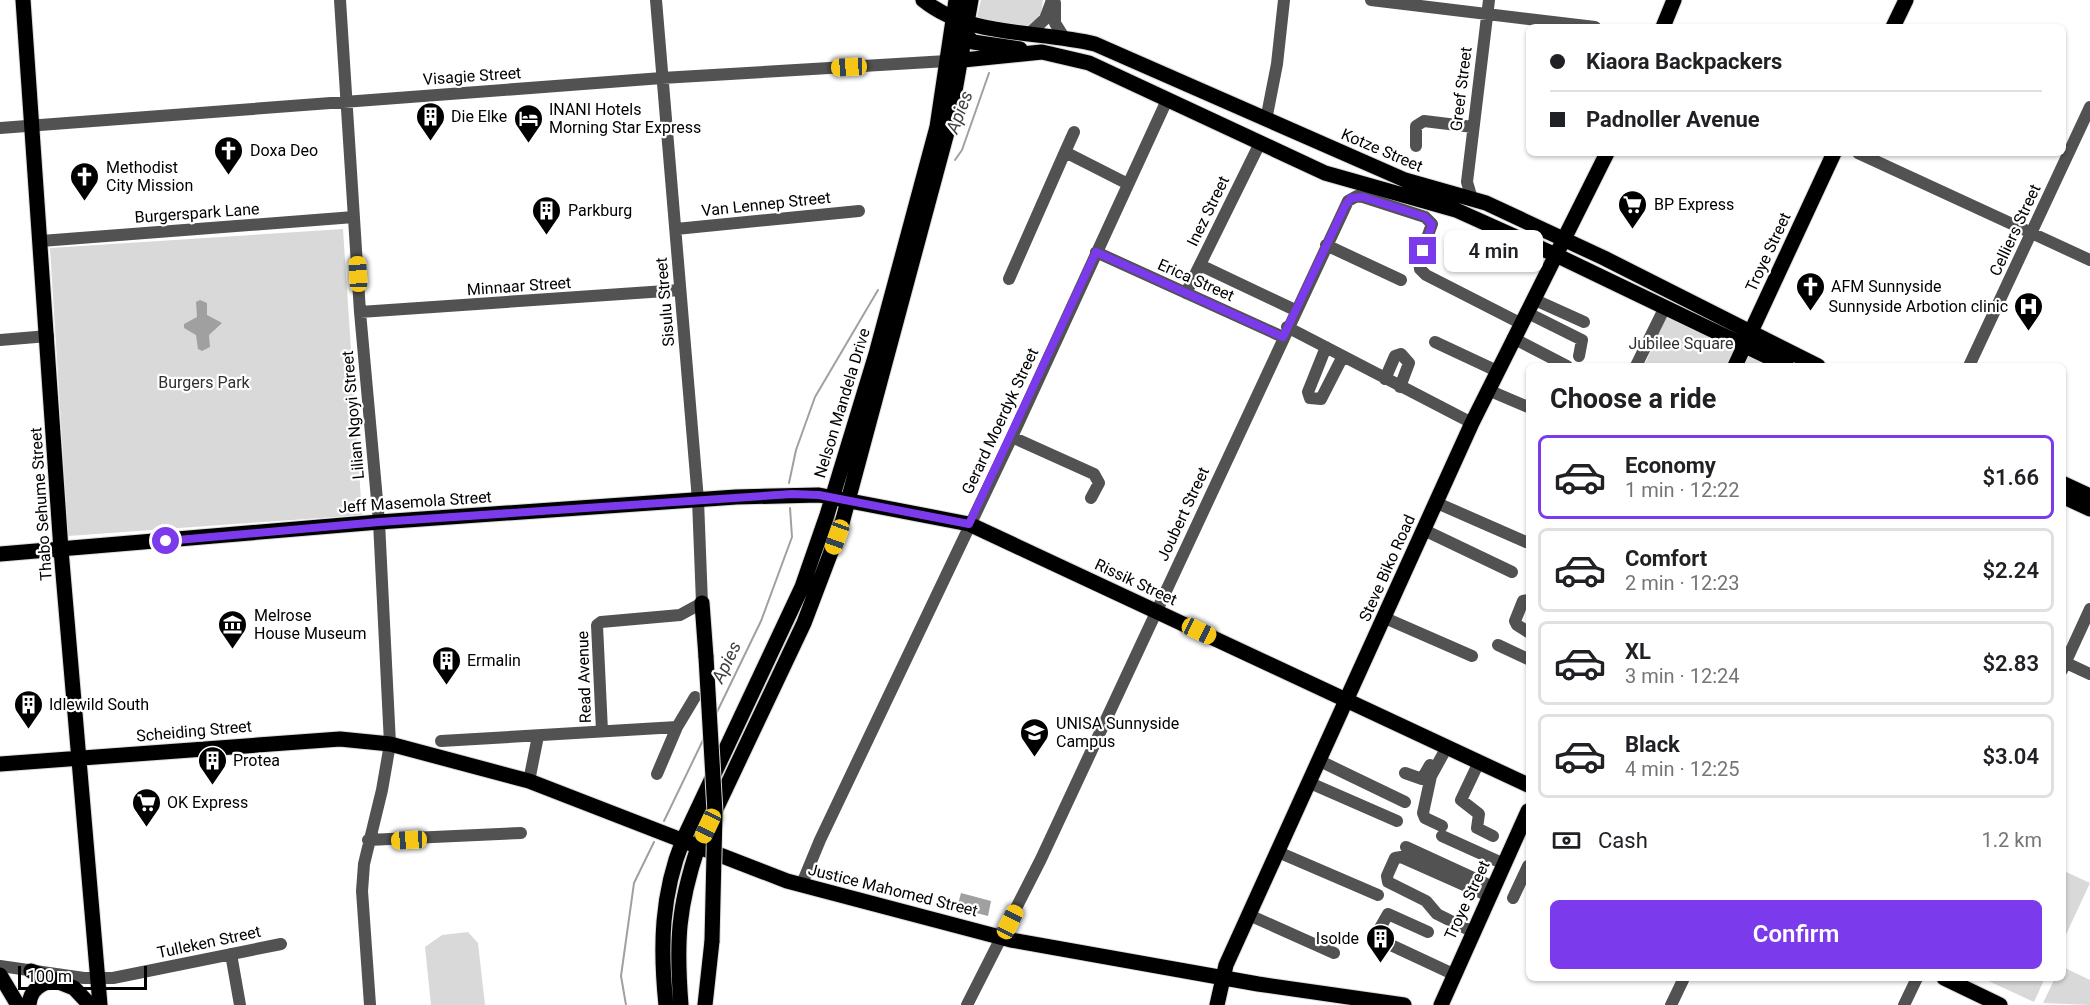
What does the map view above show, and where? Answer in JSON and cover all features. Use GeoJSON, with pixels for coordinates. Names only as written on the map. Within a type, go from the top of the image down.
{"type":"FeatureCollection","features":[{"type":"Feature","properties":{"kind":"main road","name":"Thabo Sehume Street"},"geometry":{"type":"LineString","coordinates":[[23,0],[62,550],[100,1005]]}},
{"type":"Feature","properties":{"kind":"main road","name":"Kotze Street"},"geometry":{"type":"LineString","coordinates":[[923,0],[961,26],[1063,36],[1095,44],[1416,184],[1472,199],[1565,241],[1747,340],[1782,363]]}},
{"type":"Feature","properties":{"kind":"main road","name":"Nelson Mandela Drive"},"geometry":{"type":"LineString","coordinates":[[956,0],[961,26]]}},
{"type":"Feature","properties":{"kind":"main road","name":"Nelson Mandela Drive"},"geometry":{"type":"LineString","coordinates":[[666,1005],[662,921],[670,879],[683,840],[802,587],[833,498],[876,354],[937,127],[961,26],[971,0]]}},
{"type":"Feature","properties":{"kind":"main road"},"geometry":{"type":"LineString","coordinates":[[1664,24],[1674,0]]}},
{"type":"Feature","properties":{"kind":"main road"},"geometry":{"type":"LineString","coordinates":[[1894,24],[1906,0]]}},
{"type":"Feature","properties":{"kind":"main road"},"geometry":{"type":"LineString","coordinates":[[961,26],[977,43],[1042,52]]}},
{"type":"Feature","properties":{"kind":"main road","name":"Kotze Street"},"geometry":{"type":"LineString","coordinates":[[954,61],[1042,52],[1089,63],[1260,143],[1349,181],[1456,210],[1665,307],[1810,363]]}},
{"type":"Feature","properties":{"kind":"main road","name":"Nelson Mandela Drive"},"geometry":{"type":"LineString","coordinates":[[681,1005],[678,930],[682,901],[698,847],[813,603],[849,501],[944,148],[954,61]]}},
{"type":"Feature","properties":{"kind":"main road","name":"Steve Biko Road"},"geometry":{"type":"LineString","coordinates":[[1219,1005],[1222,976],[1472,423],[1526,311],[1565,241],[1605,156]]}},
{"type":"Feature","properties":{"kind":"main road","name":"Troye Street"},"geometry":{"type":"LineString","coordinates":[[1736,363],[1833,156]]}},
{"type":"Feature","properties":{"kind":"main road"},"geometry":{"type":"LineString","coordinates":[[2066,485],[2090,496]]}},
{"type":"Feature","properties":{"kind":"main road","name":"Jeff Masemola Street"},"geometry":{"type":"LineString","coordinates":[[0,554],[379,522],[792,494],[849,501]]}},
{"type":"Feature","properties":{"kind":"main road"},"geometry":{"type":"LineString","coordinates":[[2066,498],[2090,509]]}},
{"type":"Feature","properties":{"kind":"main road","name":"Rissik Street"},"geometry":{"type":"LineString","coordinates":[[849,501],[969,524],[1526,784]]}},
{"type":"Feature","properties":{"kind":"main road"},"geometry":{"type":"LineString","coordinates":[[702,603],[715,812],[712,941],[705,1005]]}},
{"type":"Feature","properties":{"kind":"main road","name":"Scheiding Street"},"geometry":{"type":"LineString","coordinates":[[0,764],[340,739],[390,744]]}},
{"type":"Feature","properties":{"kind":"main road","name":"Justice Mahomed Street"},"geometry":{"type":"LineString","coordinates":[[390,744],[529,781],[801,886],[1002,938],[1258,984],[1404,1005]]}},
{"type":"Feature","properties":{"kind":"main road","name":"Troye Street"},"geometry":{"type":"LineString","coordinates":[[1441,1005],[1526,815]]}},
{"type":"Feature","properties":{"kind":"main road"},"geometry":{"type":"LineString","coordinates":[[31,970],[74,988],[90,1005]]}},
{"type":"Feature","properties":{"kind":"main road"},"geometry":{"type":"LineString","coordinates":[[0,975],[18,1005]]}},
{"type":"Feature","properties":{"kind":"main road"},"geometry":{"type":"LineString","coordinates":[[28,1005],[34,990],[56,980]]}},
{"type":"Feature","properties":{"kind":"main road"},"geometry":{"type":"LineString","coordinates":[[1950,981],[2000,1005]]}},
{"type":"Feature","properties":{"kind":"main road"},"geometry":{"type":"LineString","coordinates":[[1219,1005],[1229,991],[1258,984]]}},
{"type":"Feature","properties":{"kind":"street","name":"Lilian Ngoyi Street"},"geometry":{"type":"LineString","coordinates":[[340,0],[360,312],[379,522],[390,744],[382,790],[368,840],[362,891],[370,1005]]}},
{"type":"Feature","properties":{"kind":"street","name":"Sisulu Street"},"geometry":{"type":"LineString","coordinates":[[656,0],[698,500],[702,603]]}},
{"type":"Feature","properties":{"kind":"street"},"geometry":{"type":"LineString","coordinates":[[1031,32],[1045,19],[1054,0]]}},
{"type":"Feature","properties":{"kind":"street"},"geometry":{"type":"LineString","coordinates":[[1054,0],[1055,23],[1063,36]]}},
{"type":"Feature","properties":{"kind":"street"},"geometry":{"type":"LineString","coordinates":[[1266,120],[1272,93],[1284,0]]}},
{"type":"Feature","properties":{"kind":"street"},"geometry":{"type":"LineString","coordinates":[[1371,0],[1568,24]]}},
{"type":"Feature","properties":{"kind":"street","name":"Greef Street"},"geometry":{"type":"LineString","coordinates":[[1472,199],[1467,182],[1489,0]]}},
{"type":"Feature","properties":{"kind":"street","name":"Visagie Street"},"geometry":{"type":"LineString","coordinates":[[0,128],[662,78],[954,61]]}},
{"type":"Feature","properties":{"kind":"street","name":"Gerard Moerdyk Street"},"geometry":{"type":"LineString","coordinates":[[801,886],[820,840],[1012,438],[1167,100]]}},
{"type":"Feature","properties":{"kind":"street","name":"Celliers Street"},"geometry":{"type":"LineString","coordinates":[[1970,363],[2090,107]]}},
{"type":"Feature","properties":{"kind":"street"},"geometry":{"type":"LineString","coordinates":[[1416,146],[1416,126],[1424,121],[1473,127]]}},
{"type":"Feature","properties":{"kind":"street"},"geometry":{"type":"LineString","coordinates":[[1009,279],[1074,132]]}},
{"type":"Feature","properties":{"kind":"street","name":"Inez Street"},"geometry":{"type":"LineString","coordinates":[[1186,293],[1260,143]]}},
{"type":"Feature","properties":{"kind":"street"},"geometry":{"type":"LineString","coordinates":[[1065,152],[1128,184]]}},
{"type":"Feature","properties":{"kind":"street"},"geometry":{"type":"LineString","coordinates":[[1865,156],[2090,260]]}},
{"type":"Feature","properties":{"kind":"street"},"geometry":{"type":"LineString","coordinates":[[1454,194],[1467,182]]}},
{"type":"Feature","properties":{"kind":"street","name":"Joubert Street"},"geometry":{"type":"LineString","coordinates":[[967,1005],[1044,852],[1295,310],[1351,198],[1363,197],[1425,217],[1432,224],[1419,260],[1420,269],[1426,275],[1526,311]]}},
{"type":"Feature","properties":{"kind":"street","name":"Van Lennep Street"},"geometry":{"type":"LineString","coordinates":[[676,229],[859,211]]}},
{"type":"Feature","properties":{"kind":"street","name":"Burgerspark Lane"},"geometry":{"type":"LineString","coordinates":[[41,241],[354,217]]}},
{"type":"Feature","properties":{"kind":"street"},"geometry":{"type":"LineString","coordinates":[[1326,245],[1401,280]]}},
{"type":"Feature","properties":{"kind":"street","name":"Erica Street"},"geometry":{"type":"LineString","coordinates":[[1096,252],[1186,293],[1326,347],[1472,423]]}},
{"type":"Feature","properties":{"kind":"street"},"geometry":{"type":"LineString","coordinates":[[1200,265],[1295,310]]}},
{"type":"Feature","properties":{"kind":"street","name":"Minnaar Street"},"geometry":{"type":"LineString","coordinates":[[360,312],[680,290]]}},
{"type":"Feature","properties":{"kind":"street"},"geometry":{"type":"LineString","coordinates":[[1637,363],[1665,307]]}},
{"type":"Feature","properties":{"kind":"street"},"geometry":{"type":"LineString","coordinates":[[1526,311],[1584,322]]}},
{"type":"Feature","properties":{"kind":"street"},"geometry":{"type":"LineString","coordinates":[[1526,311],[1582,340],[1579,356]]}},
{"type":"Feature","properties":{"kind":"street"},"geometry":{"type":"LineString","coordinates":[[0,340],[48,336]]}},
{"type":"Feature","properties":{"kind":"street"},"geometry":{"type":"LineString","coordinates":[[1513,338],[1561,363]]}},
{"type":"Feature","properties":{"kind":"street"},"geometry":{"type":"LineString","coordinates":[[1435,342],[1497,371]]}},
{"type":"Feature","properties":{"kind":"street"},"geometry":{"type":"LineString","coordinates":[[1326,347],[1308,392],[1310,398],[1321,399],[1343,356]]}},
{"type":"Feature","properties":{"kind":"street"},"geometry":{"type":"LineString","coordinates":[[1385,379],[1395,356],[1401,354],[1408,359],[1409,363],[1400,387]]}},
{"type":"Feature","properties":{"kind":"street"},"geometry":{"type":"LineString","coordinates":[[1488,390],[1526,406]]}},
{"type":"Feature","properties":{"kind":"street"},"geometry":{"type":"LineString","coordinates":[[1012,438],[1094,474],[1099,483],[1091,498]]}},
{"type":"Feature","properties":{"kind":"street"},"geometry":{"type":"LineString","coordinates":[[1437,503],[1526,542]]}},
{"type":"Feature","properties":{"kind":"street"},"geometry":{"type":"LineString","coordinates":[[1424,530],[1512,572]]}},
{"type":"Feature","properties":{"kind":"street"},"geometry":{"type":"LineString","coordinates":[[1526,601],[1523,602],[1515,621],[1526,631]]}},
{"type":"Feature","properties":{"kind":"street","name":"Read Avenue"},"geometry":{"type":"LineString","coordinates":[[602,731],[597,625],[601,622],[680,615],[702,603]]}},
{"type":"Feature","properties":{"kind":"street"},"geometry":{"type":"LineString","coordinates":[[2066,660],[2090,609]]}},
{"type":"Feature","properties":{"kind":"street"},"geometry":{"type":"LineString","coordinates":[[1385,618],[1472,656]]}},
{"type":"Feature","properties":{"kind":"street"},"geometry":{"type":"LineString","coordinates":[[1498,645],[1526,658]]}},
{"type":"Feature","properties":{"kind":"street"},"geometry":{"type":"LineString","coordinates":[[1509,655],[1526,663]]}},
{"type":"Feature","properties":{"kind":"street"},"geometry":{"type":"LineString","coordinates":[[2066,665],[2090,674]]}},
{"type":"Feature","properties":{"kind":"street"},"geometry":{"type":"LineString","coordinates":[[657,774],[677,727],[695,697]]}},
{"type":"Feature","properties":{"kind":"street"},"geometry":{"type":"LineString","coordinates":[[441,741],[677,727]]}},
{"type":"Feature","properties":{"kind":"street"},"geometry":{"type":"LineString","coordinates":[[529,781],[538,735]]}},
{"type":"Feature","properties":{"kind":"street"},"geometry":{"type":"LineString","coordinates":[[1405,773],[1418,779],[1424,778],[1443,745]]}},
{"type":"Feature","properties":{"kind":"street"},"geometry":{"type":"LineString","coordinates":[[1443,745],[1431,776],[1423,815],[1442,831],[1506,860],[1526,865]]}},
{"type":"Feature","properties":{"kind":"street"},"geometry":{"type":"LineString","coordinates":[[1320,761],[1405,802]]}},
{"type":"Feature","properties":{"kind":"street"},"geometry":{"type":"LineString","coordinates":[[1479,762],[1461,800],[1479,813],[1479,830],[1493,836]]}},
{"type":"Feature","properties":{"kind":"street"},"geometry":{"type":"LineString","coordinates":[[1310,783],[1396,821]]}},
{"type":"Feature","properties":{"kind":"street"},"geometry":{"type":"LineString","coordinates":[[368,840],[521,833]]}},
{"type":"Feature","properties":{"kind":"street"},"geometry":{"type":"LineString","coordinates":[[1406,847],[1491,892]]}},
{"type":"Feature","properties":{"kind":"street"},"geometry":{"type":"LineString","coordinates":[[1278,852],[1378,895]]}},
{"type":"Feature","properties":{"kind":"street"},"geometry":{"type":"LineString","coordinates":[[1473,932],[1437,914],[1426,901],[1388,882],[1387,876],[1395,858],[1401,857],[1491,892]]}},
{"type":"Feature","properties":{"kind":"street"},"geometry":{"type":"LineString","coordinates":[[1513,898],[1526,870]]}},
{"type":"Feature","properties":{"kind":"street"},"geometry":{"type":"LineString","coordinates":[[1428,932],[1388,914],[1376,935],[1378,939],[1453,974]]}},
{"type":"Feature","properties":{"kind":"street"},"geometry":{"type":"LineString","coordinates":[[1249,915],[1334,954]]}},
{"type":"Feature","properties":{"kind":"street","name":"Tulleken Street"},"geometry":{"type":"LineString","coordinates":[[0,966],[96,978],[133,975],[281,944]]}},
{"type":"Feature","properties":{"kind":"street"},"geometry":{"type":"LineString","coordinates":[[231,954],[240,1005]]}},
{"type":"Feature","properties":{"kind":"street"},"geometry":{"type":"LineString","coordinates":[[1671,1005],[1683,981]]}},
{"type":"Feature","properties":{"kind":"street"},"geometry":{"type":"LineString","coordinates":[[1904,1005],[1916,981]]}},
{"type":"Feature","properties":{"kind":"green space"},"geometry":{"type":"Polygon","coordinates":[[[981,0],[1043,0],[1040,22],[1035,26],[976,21],[981,0]]]}},
{"type":"Feature","properties":{"kind":"green space","name":"Burgers Park"},"geometry":{"type":"Polygon","coordinates":[[[343,229],[362,515],[68,536],[50,248],[343,229]]]}},
{"type":"Feature","properties":{"kind":"green space","name":"Jubilee Square"},"geometry":{"type":"Polygon","coordinates":[[[1668,312],[1770,363],[1645,363],[1668,312]]]}},
{"type":"Feature","properties":{"kind":"green space"},"geometry":{"type":"Polygon","coordinates":[[[2066,872],[2090,883],[2066,935],[2066,872]]]}},
{"type":"Feature","properties":{"kind":"green space"},"geometry":{"type":"Polygon","coordinates":[[[468,932],[478,943],[485,1005],[431,1005],[425,947],[442,935],[468,932]]]}},
{"type":"Feature","properties":{"kind":"green space"},"geometry":{"type":"Polygon","coordinates":[[[2066,968],[2090,980],[2090,1005],[2043,1003],[2054,981],[2066,981],[2066,968]]]}},
{"type":"Feature","properties":{"kind":"green space"},"geometry":{"type":"Polygon","coordinates":[[[1988,981],[2044,981],[2034,1002],[1988,981]]]}},
{"type":"Feature","properties":{"kind":"shaded area"},"geometry":{"type":"Polygon","coordinates":[[[200,300],[207,303],[207,315],[222,323],[209,335],[210,347],[202,351],[198,349],[196,335],[184,328],[184,324],[197,317],[196,302],[200,300]]]}},
{"type":"Feature","properties":{"kind":"shaded area"},"geometry":{"type":"Polygon","coordinates":[[[961,893],[991,901],[988,916],[957,908],[961,893]]]}},
{"type":"Feature","properties":{"kind":"waterway","name":"Apies"},"geometry":{"type":"LineString","coordinates":[[955,160],[962,150],[989,73]]}},
{"type":"Feature","properties":{"kind":"waterway","name":"Apies"},"geometry":{"type":"LineString","coordinates":[[789,483],[796,450],[815,397],[878,290]]}},
{"type":"Feature","properties":{"kind":"waterway","name":"Apies"},"geometry":{"type":"LineString","coordinates":[[716,714],[761,621],[792,537],[790,508]]}},
{"type":"Feature","properties":{"kind":"waterway","name":"Apies"},"geometry":{"type":"LineString","coordinates":[[664,821],[704,738]]}},
{"type":"Feature","properties":{"kind":"waterway","name":"Apies"},"geometry":{"type":"LineString","coordinates":[[626,1005],[621,976],[634,883],[654,842]]}},
{"type":"Feature","properties":{"kind":"place","name":"Die Elke"},"geometry":{"type":"Point","coordinates":[430,142]}},
{"type":"Feature","properties":{"kind":"place","name":"INANI Hotels Morning Star Express"},"geometry":{"type":"Point","coordinates":[528,144]}},
{"type":"Feature","properties":{"kind":"place","name":"Doxa Deo"},"geometry":{"type":"Point","coordinates":[229,176]}},
{"type":"Feature","properties":{"kind":"place","name":"Methodist City Mission"},"geometry":{"type":"Point","coordinates":[85,202]}},
{"type":"Feature","properties":{"kind":"place","name":"BP Express"},"geometry":{"type":"Point","coordinates":[1633,230]}},
{"type":"Feature","properties":{"kind":"place","name":"Parkburg"},"geometry":{"type":"Point","coordinates":[547,236]}},
{"type":"Feature","properties":{"kind":"place","name":"AFM Sunnyside"},"geometry":{"type":"Point","coordinates":[1810,312]}},
{"type":"Feature","properties":{"kind":"place","name":"Sunnyside Arbotion clinic"},"geometry":{"type":"Point","coordinates":[2029,332]}},
{"type":"Feature","properties":{"kind":"place","name":"Melrose House Museum"},"geometry":{"type":"Point","coordinates":[233,650]}},
{"type":"Feature","properties":{"kind":"place","name":"Ermalin"},"geometry":{"type":"Point","coordinates":[446,686]}},
{"type":"Feature","properties":{"kind":"place","name":"Idlewild South"},"geometry":{"type":"Point","coordinates":[28,730]}},
{"type":"Feature","properties":{"kind":"place","name":"UNISA Sunnyside Campus"},"geometry":{"type":"Point","coordinates":[1035,758]}},
{"type":"Feature","properties":{"kind":"place","name":"Protea"},"geometry":{"type":"Point","coordinates":[212,786]}},
{"type":"Feature","properties":{"kind":"place","name":"OK Express"},"geometry":{"type":"Point","coordinates":[146,828]}},
{"type":"Feature","properties":{"kind":"place","name":"Isolde"},"geometry":{"type":"Point","coordinates":[1380,964]}},
{"type":"Feature","properties":{"kind":"route"},"geometry":{"type":"LineString","coordinates":[[166,541],[379,522],[792,494],[819,495],[969,524],[1012,438],[1096,252],[1283,337],[1345,206],[1351,198],[1363,197],[1425,217],[1432,224],[1432,228],[1423,251]]}}]}
